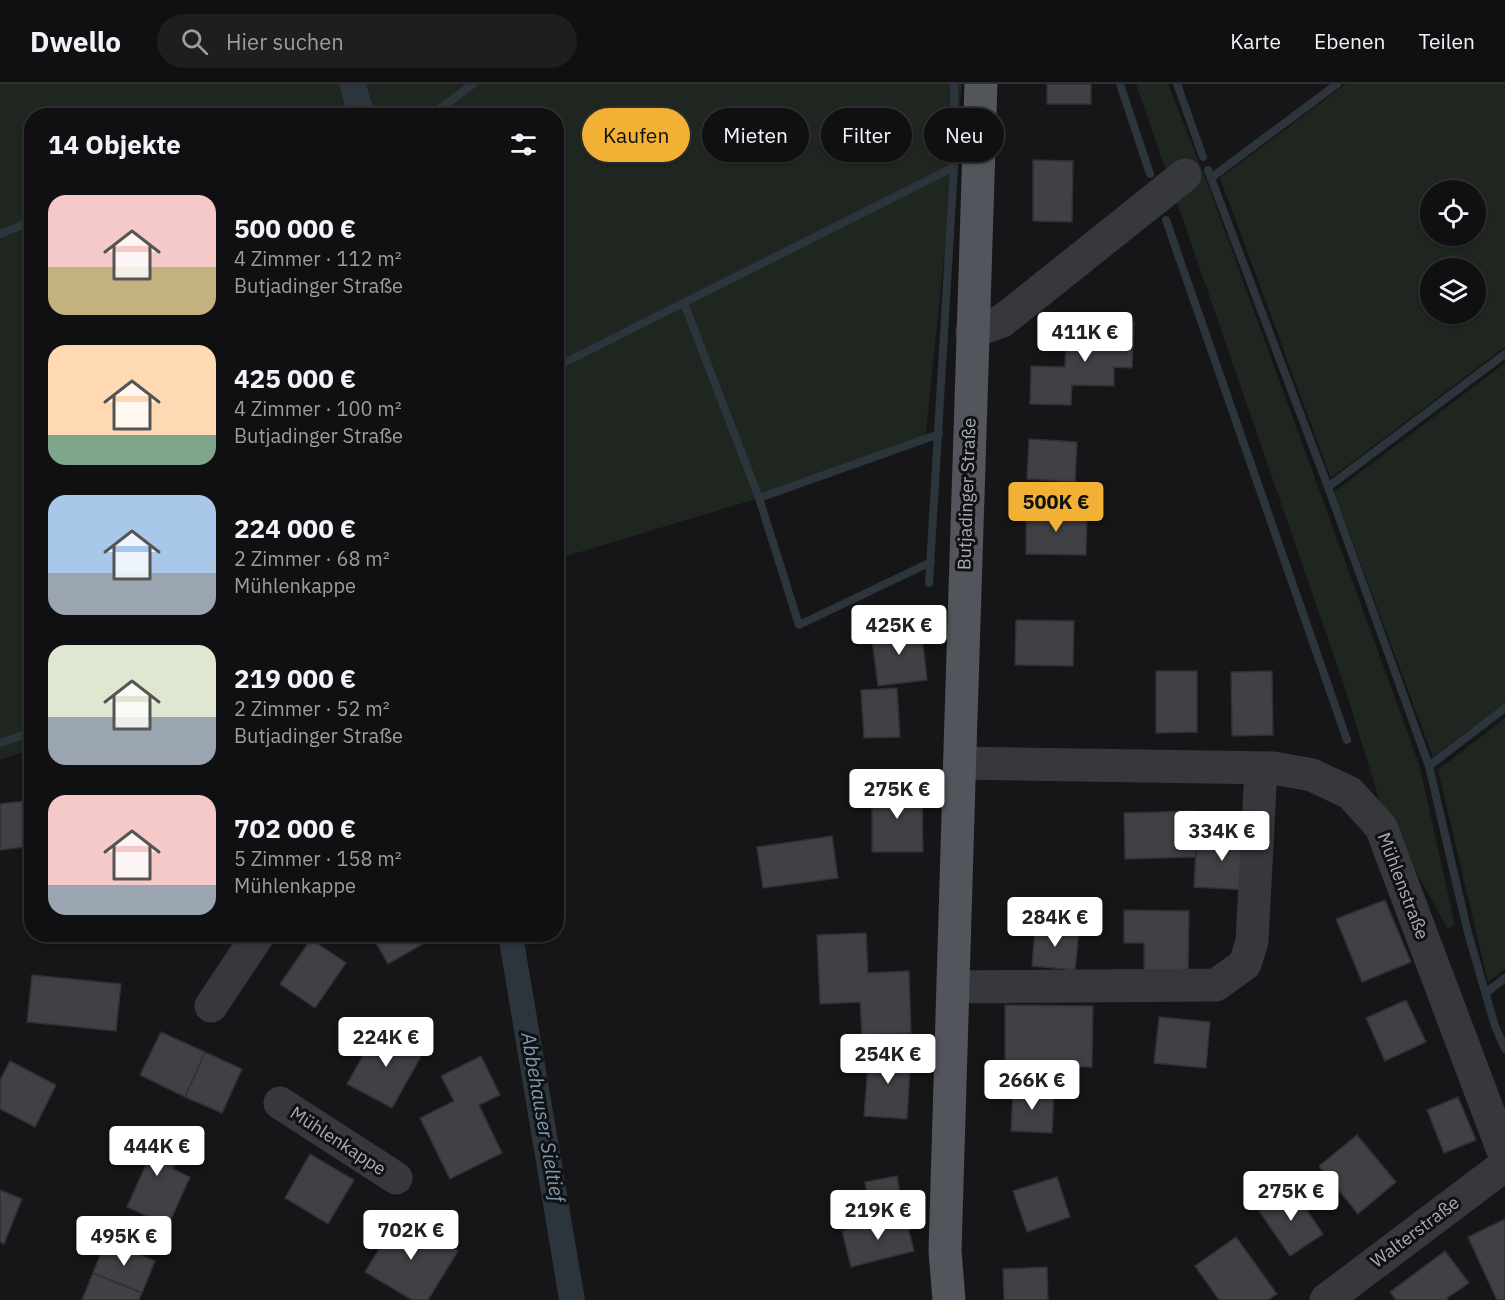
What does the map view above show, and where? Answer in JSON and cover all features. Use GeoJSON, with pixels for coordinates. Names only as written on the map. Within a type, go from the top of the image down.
{"type":"FeatureCollection","features":[{"type":"Feature","properties":{"kind":"main road","name":"Butjadinger Straße"},"geometry":{"type":"LineString","coordinates":[[949,1300],[945,1251],[981,84]]}},
{"type":"Feature","properties":{"kind":"street"},"geometry":{"type":"LineString","coordinates":[[972,332],[1002,321],[1185,175]]}},
{"type":"Feature","properties":{"kind":"street","name":"Mühlenstraße"},"geometry":{"type":"LineString","coordinates":[[960,763],[1261,768],[1312,775],[1350,793],[1381,827],[1505,1156]]}},
{"type":"Feature","properties":{"kind":"street"},"geometry":{"type":"LineString","coordinates":[[954,987],[1216,985],[1245,964],[1252,941],[1261,768]]}},
{"type":"Feature","properties":{"kind":"street"},"geometry":{"type":"LineString","coordinates":[[211,1006],[254,942]]}},
{"type":"Feature","properties":{"kind":"street","name":"Mühlenkappe"},"geometry":{"type":"LineString","coordinates":[[280,1103],[396,1178]]}},
{"type":"Feature","properties":{"kind":"street","name":"Walterstraße"},"geometry":{"type":"LineString","coordinates":[[1326,1300],[1505,1165]]}},
{"type":"Feature","properties":{"kind":"shaded area"},"geometry":{"type":"Polygon","coordinates":[[[0,84],[339,84],[345,108],[24,108],[24,751],[0,760],[0,84]]]}},
{"type":"Feature","properties":{"kind":"shaded area"},"geometry":{"type":"Polygon","coordinates":[[[366,84],[962,84],[960,108],[924,108],[924,162],[954,162],[925,441],[759,498],[564,557],[564,108],[374,108],[366,84]]]}},
{"type":"Feature","properties":{"kind":"shaded area"},"geometry":{"type":"Polygon","coordinates":[[[1136,84],[1168,84],[1208,185],[1419,764],[1455,925],[1448,929],[1384,815],[1345,688],[1136,84]]]}},
{"type":"Feature","properties":{"kind":"shaded area"},"geometry":{"type":"Polygon","coordinates":[[[1346,84],[1505,84],[1505,347],[1331,478],[1220,178],[1346,84]]]}},
{"type":"Feature","properties":{"kind":"shaded area"},"geometry":{"type":"Polygon","coordinates":[[[1505,363],[1505,703],[1433,757],[1334,492],[1505,363]]]}},
{"type":"Feature","properties":{"kind":"shaded area"},"geometry":{"type":"Polygon","coordinates":[[[1505,718],[1505,969],[1488,982],[1438,770],[1505,718]]]}},
{"type":"Feature","properties":{"kind":"water"},"geometry":{"type":"Polygon","coordinates":[[[339,84],[366,84],[374,108],[345,108],[339,84]]]}},
{"type":"Feature","properties":{"kind":"water","name":"Abbehauser Sieltief"},"geometry":{"type":"Polygon","coordinates":[[[499,942],[524,942],[585,1300],[559,1300],[499,942]]]}},
{"type":"Feature","properties":{"kind":"building"},"geometry":{"type":"Polygon","coordinates":[[[1047,84],[1091,84],[1091,104],[1047,104],[1047,84]]]}},
{"type":"Feature","properties":{"kind":"building"},"geometry":{"type":"Polygon","coordinates":[[[1033,160],[1073,161],[1072,222],[1033,221],[1033,160]]]}},
{"type":"Feature","properties":{"kind":"building"},"geometry":{"type":"Polygon","coordinates":[[[1087,320],[1134,322],[1132,368],[1114,367],[1114,386],[1072,385],[1071,405],[1030,404],[1031,366],[1065,367],[1066,341],[1086,341],[1087,320]]]}},
{"type":"Feature","properties":{"kind":"building"},"geometry":{"type":"Polygon","coordinates":[[[1029,439],[1077,442],[1075,482],[1027,479],[1029,439]]]}},
{"type":"Feature","properties":{"kind":"building"},"geometry":{"type":"Polygon","coordinates":[[[1026,512],[1087,513],[1086,555],[1026,554],[1026,512]]]}},
{"type":"Feature","properties":{"kind":"building"},"geometry":{"type":"Polygon","coordinates":[[[1016,620],[1074,621],[1073,666],[1015,665],[1016,620]]]}},
{"type":"Feature","properties":{"kind":"building"},"geometry":{"type":"Polygon","coordinates":[[[921,626],[927,680],[878,686],[871,632],[921,626]]]}},
{"type":"Feature","properties":{"kind":"building"},"geometry":{"type":"Polygon","coordinates":[[[1156,671],[1197,671],[1197,732],[1156,733],[1156,671]]]}},
{"type":"Feature","properties":{"kind":"building"},"geometry":{"type":"Polygon","coordinates":[[[1272,671],[1273,735],[1232,736],[1231,672],[1272,671]]]}},
{"type":"Feature","properties":{"kind":"building"},"geometry":{"type":"Polygon","coordinates":[[[897,688],[900,737],[864,738],[861,690],[897,688]]]}},
{"type":"Feature","properties":{"kind":"building"},"geometry":{"type":"Polygon","coordinates":[[[872,788],[922,788],[923,852],[872,852],[872,788]]]}},
{"type":"Feature","properties":{"kind":"building"},"geometry":{"type":"Polygon","coordinates":[[[24,801],[24,847],[0,850],[0,804],[24,801]]]}},
{"type":"Feature","properties":{"kind":"building"},"geometry":{"type":"Polygon","coordinates":[[[1194,811],[1197,834],[1196,857],[1125,859],[1124,813],[1194,811]]]}},
{"type":"Feature","properties":{"kind":"building"},"geometry":{"type":"Polygon","coordinates":[[[1197,834],[1250,837],[1247,890],[1194,887],[1197,834]]]}},
{"type":"Feature","properties":{"kind":"building"},"geometry":{"type":"Polygon","coordinates":[[[832,836],[838,878],[763,888],[757,847],[832,836]]]}},
{"type":"Feature","properties":{"kind":"building"},"geometry":{"type":"Polygon","coordinates":[[[1385,900],[1411,962],[1362,982],[1336,919],[1385,900]]]}},
{"type":"Feature","properties":{"kind":"building"},"geometry":{"type":"Polygon","coordinates":[[[1124,910],[1189,911],[1188,980],[1144,979],[1144,943],[1124,943],[1124,910]]]}},
{"type":"Feature","properties":{"kind":"building"},"geometry":{"type":"Polygon","coordinates":[[[1035,927],[1079,931],[1075,970],[1032,966],[1035,927]]]}},
{"type":"Feature","properties":{"kind":"building"},"geometry":{"type":"Polygon","coordinates":[[[866,933],[868,973],[909,971],[911,1033],[862,1035],[860,1002],[820,1004],[817,935],[866,933]]]}},
{"type":"Feature","properties":{"kind":"building"},"geometry":{"type":"Polygon","coordinates":[[[309,942],[315,942],[346,963],[315,1008],[280,984],[309,942]]]}},
{"type":"Feature","properties":{"kind":"building"},"geometry":{"type":"Polygon","coordinates":[[[376,942],[426,942],[388,964],[376,942]]]}},
{"type":"Feature","properties":{"kind":"building"},"geometry":{"type":"Polygon","coordinates":[[[32,975],[121,984],[116,1031],[27,1022],[32,975]]]}},
{"type":"Feature","properties":{"kind":"building"},"geometry":{"type":"Polygon","coordinates":[[[1406,1000],[1426,1042],[1385,1061],[1366,1018],[1406,1000]]]}},
{"type":"Feature","properties":{"kind":"building"},"geometry":{"type":"Polygon","coordinates":[[[1005,1005],[1093,1006],[1092,1067],[1005,1066],[1005,1005]]]}},
{"type":"Feature","properties":{"kind":"building"},"geometry":{"type":"Polygon","coordinates":[[[1159,1017],[1210,1022],[1206,1068],[1154,1063],[1159,1017]]]}},
{"type":"Feature","properties":{"kind":"building"},"geometry":{"type":"Polygon","coordinates":[[[379,1027],[424,1051],[392,1108],[347,1084],[379,1027]]]}},
{"type":"Feature","properties":{"kind":"building"},"geometry":{"type":"Polygon","coordinates":[[[161,1032],[205,1052],[185,1097],[140,1075],[161,1032]]]}},
{"type":"Feature","properties":{"kind":"building"},"geometry":{"type":"Polygon","coordinates":[[[869,1051],[911,1055],[907,1119],[864,1116],[869,1051]]]}},
{"type":"Feature","properties":{"kind":"building"},"geometry":{"type":"Polygon","coordinates":[[[205,1052],[242,1069],[222,1113],[185,1097],[205,1052]]]}},
{"type":"Feature","properties":{"kind":"building"},"geometry":{"type":"Polygon","coordinates":[[[481,1056],[500,1095],[479,1105],[502,1153],[450,1179],[420,1118],[454,1101],[441,1076],[481,1056]]]}},
{"type":"Feature","properties":{"kind":"building"},"geometry":{"type":"Polygon","coordinates":[[[10,1061],[56,1085],[35,1127],[0,1109],[0,1080],[10,1061]]]}},
{"type":"Feature","properties":{"kind":"building"},"geometry":{"type":"Polygon","coordinates":[[[1013,1089],[1054,1091],[1052,1133],[1011,1131],[1013,1089]]]}},
{"type":"Feature","properties":{"kind":"building"},"geometry":{"type":"Polygon","coordinates":[[[1458,1097],[1476,1140],[1444,1153],[1427,1110],[1458,1097]]]}},
{"type":"Feature","properties":{"kind":"building"},"geometry":{"type":"Polygon","coordinates":[[[136,1127],[183,1147],[173,1169],[190,1177],[168,1226],[127,1207],[149,1158],[126,1148],[136,1127]]]}},
{"type":"Feature","properties":{"kind":"building"},"geometry":{"type":"Polygon","coordinates":[[[1357,1135],[1396,1182],[1358,1214],[1319,1166],[1357,1135]]]}},
{"type":"Feature","properties":{"kind":"building"},"geometry":{"type":"Polygon","coordinates":[[[310,1154],[354,1180],[328,1224],[285,1198],[310,1154]]]}},
{"type":"Feature","properties":{"kind":"building"},"geometry":{"type":"Polygon","coordinates":[[[897,1176],[902,1205],[870,1211],[865,1182],[897,1176]]]}},
{"type":"Feature","properties":{"kind":"building"},"geometry":{"type":"Polygon","coordinates":[[[1057,1177],[1070,1217],[1027,1232],[1013,1191],[1057,1177]]]}},
{"type":"Feature","properties":{"kind":"building"},"geometry":{"type":"Polygon","coordinates":[[[1292,1188],[1323,1234],[1290,1256],[1259,1211],[1292,1188]]]}},
{"type":"Feature","properties":{"kind":"building"},"geometry":{"type":"Polygon","coordinates":[[[0,1190],[22,1199],[4,1244],[0,1242],[0,1190]]]}},
{"type":"Feature","properties":{"kind":"building"},"geometry":{"type":"Polygon","coordinates":[[[905,1215],[914,1251],[851,1267],[842,1231],[905,1215]]]}},
{"type":"Feature","properties":{"kind":"building"},"geometry":{"type":"Polygon","coordinates":[[[399,1216],[458,1251],[428,1300],[412,1300],[365,1272],[399,1216]]]}},
{"type":"Feature","properties":{"kind":"building"},"geometry":{"type":"Polygon","coordinates":[[[1505,1219],[1505,1300],[1497,1300],[1468,1237],[1505,1219]]]}},
{"type":"Feature","properties":{"kind":"building"},"geometry":{"type":"Polygon","coordinates":[[[1236,1237],[1277,1294],[1268,1300],[1219,1300],[1195,1266],[1236,1237]]]}},
{"type":"Feature","properties":{"kind":"building"},"geometry":{"type":"Polygon","coordinates":[[[106,1241],[155,1261],[142,1293],[93,1273],[106,1241]]]}},
{"type":"Feature","properties":{"kind":"building"},"geometry":{"type":"Polygon","coordinates":[[[1445,1251],[1469,1283],[1447,1298],[1448,1300],[1396,1300],[1390,1292],[1445,1251]]]}},
{"type":"Feature","properties":{"kind":"building"},"geometry":{"type":"Polygon","coordinates":[[[1047,1267],[1048,1300],[1004,1300],[1003,1269],[1047,1267]]]}},
{"type":"Feature","properties":{"kind":"building"},"geometry":{"type":"Polygon","coordinates":[[[93,1273],[142,1293],[139,1300],[82,1300],[93,1273]]]}},
{"type":"Feature","properties":{"kind":"waterway"},"geometry":{"type":"LineString","coordinates":[[441,108],[473,84]]}},
{"type":"Feature","properties":{"kind":"waterway"},"geometry":{"type":"LineString","coordinates":[[929,583],[954,167],[954,84]]}},
{"type":"Feature","properties":{"kind":"waterway"},"geometry":{"type":"LineString","coordinates":[[1120,84],[1150,174]]}},
{"type":"Feature","properties":{"kind":"waterway"},"geometry":{"type":"LineString","coordinates":[[1177,84],[1203,157]]}},
{"type":"Feature","properties":{"kind":"waterway"},"geometry":{"type":"LineString","coordinates":[[1211,178],[1337,84]]}},
{"type":"Feature","properties":{"kind":"waterway"},"geometry":{"type":"LineString","coordinates":[[564,363],[954,167]]}},
{"type":"Feature","properties":{"kind":"waterway"},"geometry":{"type":"LineString","coordinates":[[1208,170],[1328,487],[1429,766],[1468,933],[1495,1026],[1505,1049]]}},
{"type":"Feature","properties":{"kind":"waterway"},"geometry":{"type":"LineString","coordinates":[[1166,220],[1347,740]]}},
{"type":"Feature","properties":{"kind":"waterway"},"geometry":{"type":"LineString","coordinates":[[0,234],[24,224]]}},
{"type":"Feature","properties":{"kind":"waterway"},"geometry":{"type":"LineString","coordinates":[[684,303],[759,498],[799,625],[931,562]]}},
{"type":"Feature","properties":{"kind":"waterway"},"geometry":{"type":"LineString","coordinates":[[1328,487],[1505,354]]}},
{"type":"Feature","properties":{"kind":"waterway"},"geometry":{"type":"LineString","coordinates":[[759,498],[939,434]]}},
{"type":"Feature","properties":{"kind":"waterway"},"geometry":{"type":"LineString","coordinates":[[1429,766],[1505,708]]}},
{"type":"Feature","properties":{"kind":"waterway"},"geometry":{"type":"LineString","coordinates":[[0,743],[24,735]]}},
{"type":"Feature","properties":{"kind":"waterway"},"geometry":{"type":"LineString","coordinates":[[1486,993],[1505,978]]}}]}
